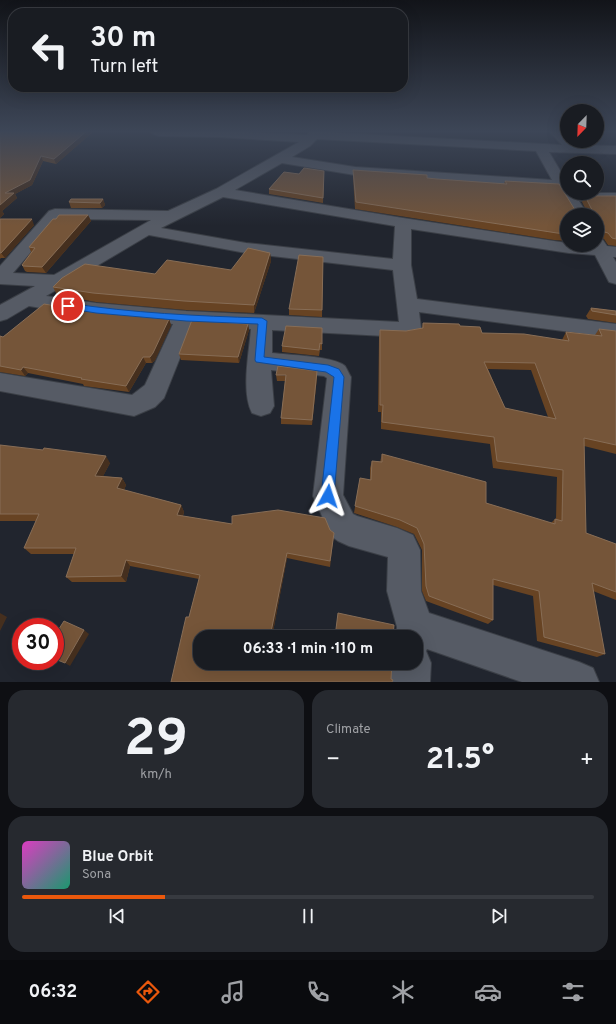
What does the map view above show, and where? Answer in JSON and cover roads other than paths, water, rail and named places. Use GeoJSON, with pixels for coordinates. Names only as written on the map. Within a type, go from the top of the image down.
{"type":"FeatureCollection","features":[{"type":"Feature","properties":{"kind":"street"},"geometry":{"type":"LineString","coordinates":[[0,314],[170,216],[221,192],[275,162]]}},
{"type":"Feature","properties":{"kind":"street"},"geometry":{"type":"LineString","coordinates":[[298,162],[355,171],[560,190]]}},
{"type":"Feature","properties":{"kind":"street"},"geometry":{"type":"LineString","coordinates":[[548,162],[560,182]]}},
{"type":"Feature","properties":{"kind":"street"},"geometry":{"type":"LineString","coordinates":[[221,192],[403,223],[568,248],[605,249],[616,278]]}},
{"type":"Feature","properties":{"kind":"street"},"geometry":{"type":"LineString","coordinates":[[604,195],[616,197]]}},
{"type":"Feature","properties":{"kind":"street"},"geometry":{"type":"LineString","coordinates":[[0,277],[55,214],[170,216]]}},
{"type":"Feature","properties":{"kind":"street"},"geometry":{"type":"LineString","coordinates":[[24,299],[96,310],[186,318],[404,330],[410,328],[410,321],[402,265],[403,223]]}},
{"type":"Feature","properties":{"kind":"street"},"geometry":{"type":"LineString","coordinates":[[147,230],[246,248],[402,265]]}},
{"type":"Feature","properties":{"kind":"street"},"geometry":{"type":"LineString","coordinates":[[0,277],[59,281]]}},
{"type":"Feature","properties":{"kind":"street"},"geometry":{"type":"LineString","coordinates":[[407,304],[616,331]]}},
{"type":"Feature","properties":{"kind":"street"},"geometry":{"type":"LineString","coordinates":[[0,382],[134,406],[146,400],[155,391],[186,318]]}},
{"type":"Feature","properties":{"kind":"street"},"geometry":{"type":"LineString","coordinates":[[261,406],[259,360],[262,321]]}},
{"type":"Feature","properties":{"kind":"street"},"geometry":{"type":"LineString","coordinates":[[259,360],[328,368],[336,372],[339,377],[328,496],[342,525],[349,530],[402,546],[404,550],[404,591],[411,630]]}},
{"type":"Feature","properties":{"kind":"street"},"geometry":{"type":"LineString","coordinates":[[423,644],[579,682]]}},
{"type":"Feature","properties":{"kind":"street"},"geometry":{"type":"LineString","coordinates":[[410,682],[411,670]]}}]}
